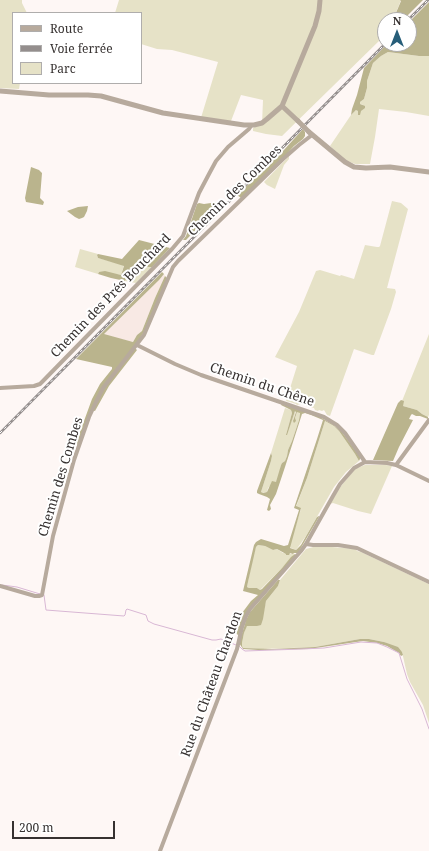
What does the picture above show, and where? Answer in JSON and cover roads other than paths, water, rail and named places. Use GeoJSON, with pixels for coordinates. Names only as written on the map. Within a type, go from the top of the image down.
{"type":"FeatureCollection","features":[{"type":"Feature","properties":{"kind":"street"},"geometry":{"type":"LineString","coordinates":[[0,91],[49,95],[88,94],[101,96],[163,113],[251,126],[262,123],[282,106],[315,26],[320,0]]}},
{"type":"Feature","properties":{"kind":"street"},"geometry":{"type":"LineString","coordinates":[[282,106],[345,162],[354,167],[390,167],[429,172]]}},
{"type":"Feature","properties":{"kind":"street","name":"Chemin des Prés Bouchard"},"geometry":{"type":"LineString","coordinates":[[0,388],[34,386],[40,384],[172,249],[183,236],[199,193],[216,161],[222,153],[251,126]]}},
{"type":"Feature","properties":{"kind":"street","name":"Chemin des Combes"},"geometry":{"type":"LineString","coordinates":[[0,586],[32,596],[38,597],[42,594],[52,542],[74,460],[84,431],[103,388],[144,335],[171,271],[178,261],[311,133]]}},
{"type":"Feature","properties":{"kind":"street","name":"Chemin du Chêne"},"geometry":{"type":"LineString","coordinates":[[137,345],[194,372],[324,417],[337,424],[365,462]]}},
{"type":"Feature","properties":{"kind":"street"},"geometry":{"type":"LineString","coordinates":[[396,465],[429,420]]}},
{"type":"Feature","properties":{"kind":"street"},"geometry":{"type":"LineString","coordinates":[[365,462],[396,465],[429,481]]}},
{"type":"Feature","properties":{"kind":"street","name":"Rue du Château Chardon"},"geometry":{"type":"LineString","coordinates":[[160,851],[238,645],[248,613],[306,544],[340,484],[354,468],[365,462]]}},
{"type":"Feature","properties":{"kind":"street"},"geometry":{"type":"LineString","coordinates":[[306,544],[338,545],[357,548],[429,582]]}},
{"type":"Feature","properties":{"kind":"waterway"},"geometry":{"type":"LineString","coordinates":[[2,585],[17,587],[40,594]]}},
{"type":"Feature","properties":{"kind":"waterway"},"geometry":{"type":"LineString","coordinates":[[44,595],[46,610],[124,616],[127,609],[146,615],[148,621],[154,624],[212,640],[221,639],[236,645]]}},
{"type":"Feature","properties":{"kind":"waterway"},"geometry":{"type":"LineString","coordinates":[[239,646],[245,651],[324,648],[361,642],[377,643],[387,647],[399,653],[407,679],[422,709],[429,729]]}},
{"type":"Feature","properties":{"kind":"railway"},"geometry":{"type":"LineString","coordinates":[[416,12],[428,0]]}},
{"type":"Feature","properties":{"kind":"railway"},"geometry":{"type":"LineString","coordinates":[[0,433],[377,52]]}}]}
